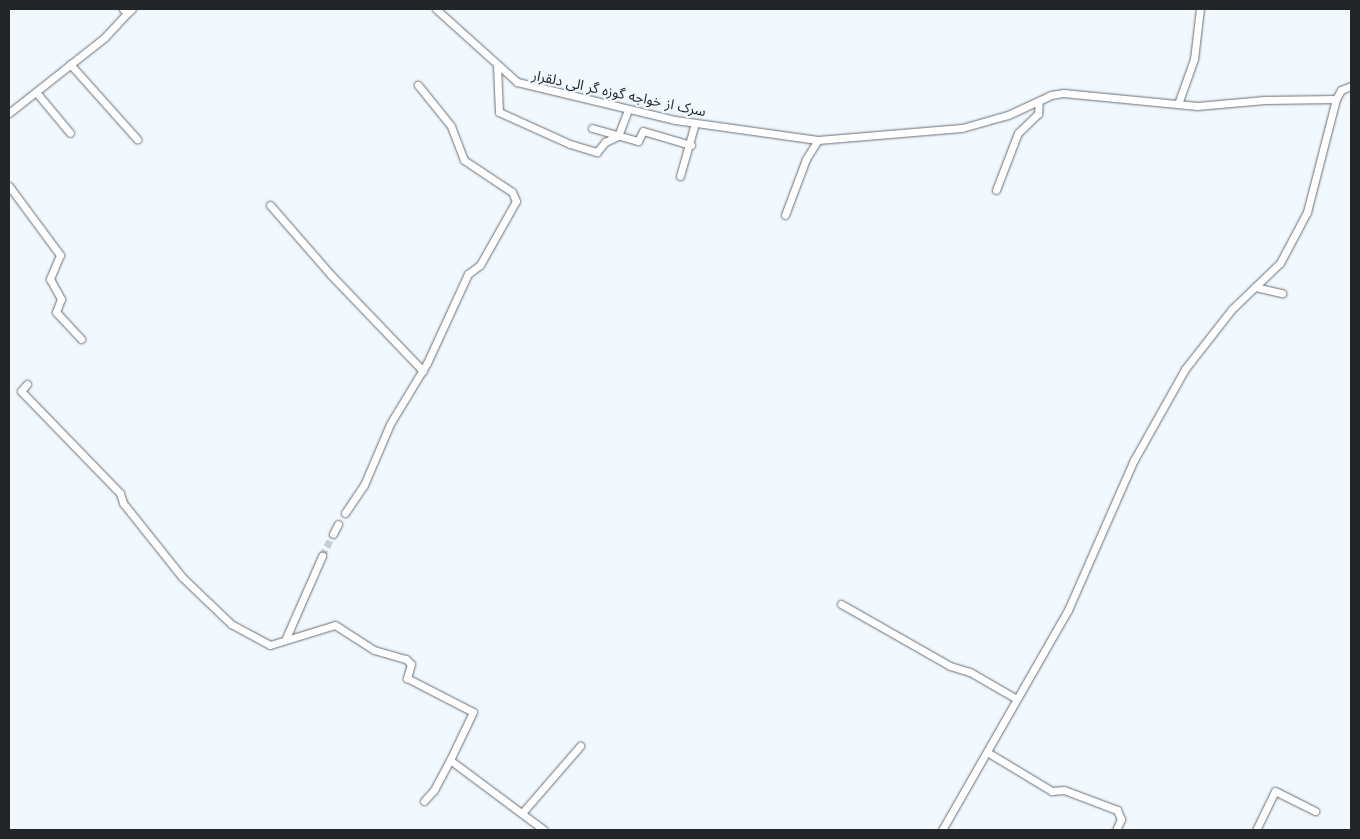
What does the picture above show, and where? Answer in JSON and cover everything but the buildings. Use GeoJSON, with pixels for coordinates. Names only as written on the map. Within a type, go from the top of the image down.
{"type":"FeatureCollection","features":[{"type":"Feature","properties":{"kind":"street","name":"سرک از خواجه گوزه گر الی دلقرار"},"geometry":{"type":"LineString","coordinates":[[436,9],[497,66],[517,82],[628,110],[695,123],[818,140],[962,128],[1008,115],[1063,93],[1178,104],[1336,99]]}},
{"type":"Feature","properties":{"kind":"street"},"geometry":{"type":"LineString","coordinates":[[1178,104],[1194,59],[1200,9]]}},
{"type":"Feature","properties":{"kind":"street"},"geometry":{"type":"LineString","coordinates":[[9,113],[104,38],[127,10]]}},
{"type":"Feature","properties":{"kind":"street"},"geometry":{"type":"LineString","coordinates":[[70,64],[136,139]]}},
{"type":"Feature","properties":{"kind":"street"},"geometry":{"type":"LineString","coordinates":[[497,66],[499,112],[535,130],[597,152],[606,142],[618,136],[628,110]]}},
{"type":"Feature","properties":{"kind":"street"},"geometry":{"type":"LineString","coordinates":[[345,513],[364,485],[390,424],[423,371],[468,274],[480,265],[516,201],[512,192],[464,160],[451,126],[418,85]]}},
{"type":"Feature","properties":{"kind":"street"},"geometry":{"type":"LineString","coordinates":[[942,830],[987,752],[1015,698],[1068,610],[1134,460],[1185,369],[1232,308],[1280,263],[1307,212],[1336,99],[1341,90],[1351,86]]}},
{"type":"Feature","properties":{"kind":"street"},"geometry":{"type":"LineString","coordinates":[[36,92],[70,133]]}},
{"type":"Feature","properties":{"kind":"street"},"geometry":{"type":"LineString","coordinates":[[996,190],[1018,133],[1038,114],[1039,101]]}},
{"type":"Feature","properties":{"kind":"street"},"geometry":{"type":"LineString","coordinates":[[680,176],[692,145],[695,123]]}},
{"type":"Feature","properties":{"kind":"street"},"geometry":{"type":"LineString","coordinates":[[592,128],[638,141],[643,131],[692,145]]}},
{"type":"Feature","properties":{"kind":"street"},"geometry":{"type":"LineString","coordinates":[[785,214],[806,159],[818,140]]}},
{"type":"Feature","properties":{"kind":"street"},"geometry":{"type":"LineString","coordinates":[[9,186],[60,255],[50,280],[61,299],[56,312],[80,338]]}},
{"type":"Feature","properties":{"kind":"street"},"geometry":{"type":"LineString","coordinates":[[270,205],[330,275],[423,371]]}},
{"type":"Feature","properties":{"kind":"street"},"geometry":{"type":"LineString","coordinates":[[1255,287],[1282,293]]}},
{"type":"Feature","properties":{"kind":"street"},"geometry":{"type":"LineString","coordinates":[[27,384],[21,391],[120,493],[123,503],[182,577],[231,624],[270,645],[286,638],[335,625],[374,650],[406,659],[411,664],[407,678],[473,712],[434,790],[424,800]]}},
{"type":"Feature","properties":{"kind":"street"},"geometry":{"type":"LineString","coordinates":[[333,534],[338,524]]}},
{"type":"Feature","properties":{"kind":"street"},"geometry":{"type":"LineString","coordinates":[[286,638],[322,556]]}},
{"type":"Feature","properties":{"kind":"street"},"geometry":{"type":"LineString","coordinates":[[841,604],[950,666],[970,672],[1015,698]]}},
{"type":"Feature","properties":{"kind":"street"},"geometry":{"type":"LineString","coordinates":[[522,813],[580,746]]}},
{"type":"Feature","properties":{"kind":"street"},"geometry":{"type":"LineString","coordinates":[[987,752],[1052,791],[1064,790],[1117,810],[1121,819],[1116,830]]}},
{"type":"Feature","properties":{"kind":"street"},"geometry":{"type":"LineString","coordinates":[[450,760],[544,830]]}},
{"type":"Feature","properties":{"kind":"street"},"geometry":{"type":"LineString","coordinates":[[1256,830],[1275,791],[1315,811]]}},
{"type":"Feature","properties":{"kind":"tunnel"},"geometry":{"type":"LineString","coordinates":[[322,556],[333,534]]}}]}
